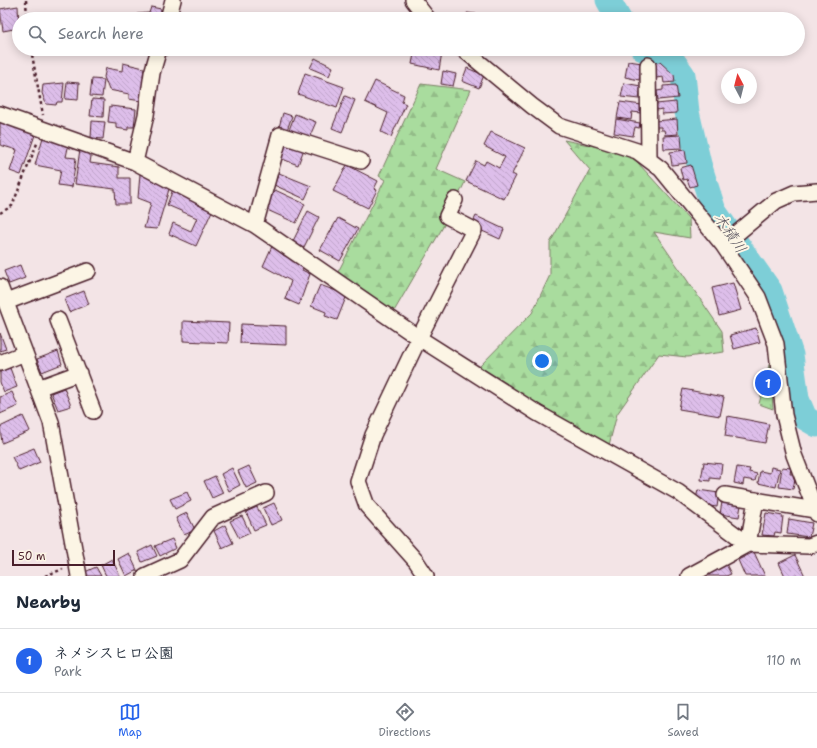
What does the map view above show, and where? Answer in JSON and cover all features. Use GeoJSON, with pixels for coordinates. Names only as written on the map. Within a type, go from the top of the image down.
{"type":"FeatureCollection","features":[{"type":"Feature","properties":{"kind":"street"},"geometry":{"type":"LineString","coordinates":[[170,12],[173,0]]}},
{"type":"Feature","properties":{"kind":"street"},"geometry":{"type":"LineString","coordinates":[[413,0],[422,12]]}},
{"type":"Feature","properties":{"kind":"street"},"geometry":{"type":"LineString","coordinates":[[135,162],[146,115],[152,73],[157,56]]}},
{"type":"Feature","properties":{"kind":"street"},"geometry":{"type":"LineString","coordinates":[[471,56],[532,106],[559,126],[637,151],[649,158],[730,240],[758,297],[776,344],[784,415],[794,456],[816,512]]}},
{"type":"Feature","properties":{"kind":"street"},"geometry":{"type":"LineString","coordinates":[[648,65],[649,158]]}},
{"type":"Feature","properties":{"kind":"street"},"geometry":{"type":"LineString","coordinates":[[0,114],[135,162],[255,225],[419,338],[537,413],[678,492],[748,544]]}},
{"type":"Feature","properties":{"kind":"street"},"geometry":{"type":"LineString","coordinates":[[255,225],[280,135],[361,161]]}},
{"type":"Feature","properties":{"kind":"street"},"geometry":{"type":"LineString","coordinates":[[730,240],[776,201],[794,193],[817,191]]}},
{"type":"Feature","properties":{"kind":"street"},"geometry":{"type":"LineString","coordinates":[[426,576],[416,561],[367,506],[358,481],[373,435],[419,338],[474,230],[447,216],[454,200]]}},
{"type":"Feature","properties":{"kind":"street"},"geometry":{"type":"LineString","coordinates":[[78,570],[51,422],[2,295],[88,271]]}},
{"type":"Feature","properties":{"kind":"street"},"geometry":{"type":"LineString","coordinates":[[58,320],[93,411]]}},
{"type":"Feature","properties":{"kind":"street"},"geometry":{"type":"LineString","coordinates":[[0,363],[25,353]]}},
{"type":"Feature","properties":{"kind":"street"},"geometry":{"type":"LineString","coordinates":[[38,388],[79,373]]}},
{"type":"Feature","properties":{"kind":"street"},"geometry":{"type":"LineString","coordinates":[[145,576],[180,560],[213,517],[266,492]]}},
{"type":"Feature","properties":{"kind":"street"},"geometry":{"type":"LineString","coordinates":[[724,495],[816,512]]}},
{"type":"Feature","properties":{"kind":"street"},"geometry":{"type":"LineString","coordinates":[[748,544],[756,500]]}},
{"type":"Feature","properties":{"kind":"street"},"geometry":{"type":"LineString","coordinates":[[689,576],[748,544],[809,546],[817,543]]}},
{"type":"Feature","properties":{"kind":"path"},"geometry":{"type":"LineString","coordinates":[[26,0],[27,12]]}},
{"type":"Feature","properties":{"kind":"path"},"geometry":{"type":"LineString","coordinates":[[45,576],[78,570]]}},
{"type":"Feature","properties":{"kind":"green space"},"geometry":{"type":"Polygon","coordinates":[[[421,84],[471,90],[436,169],[465,182],[447,220],[393,313],[338,272],[385,180],[379,176],[421,84]]]}},
{"type":"Feature","properties":{"kind":"green space"},"geometry":{"type":"Polygon","coordinates":[[[564,140],[629,153],[689,219],[690,238],[654,232],[722,331],[724,352],[687,357],[659,354],[617,414],[608,449],[477,369],[532,313],[550,275],[550,243],[590,170],[564,140]]]}},
{"type":"Feature","properties":{"kind":"green space"},"geometry":{"type":"Polygon","coordinates":[[[770,361],[773,409],[759,404],[770,361]]]}},
{"type":"Feature","properties":{"kind":"building"},"geometry":{"type":"Polygon","coordinates":[[[18,6],[18,12],[12,12],[12,29],[3,31],[0,9],[18,6]]]}},
{"type":"Feature","properties":{"kind":"building"},"geometry":{"type":"Polygon","coordinates":[[[151,7],[161,9],[161,12],[149,12],[151,7]]]}},
{"type":"Feature","properties":{"kind":"building"},"geometry":{"type":"Polygon","coordinates":[[[414,56],[441,56],[439,70],[412,64],[414,56]]]}},
{"type":"Feature","properties":{"kind":"building"},"geometry":{"type":"Polygon","coordinates":[[[315,58],[333,67],[329,76],[310,68],[315,58]]]}},
{"type":"Feature","properties":{"kind":"building"},"geometry":{"type":"Polygon","coordinates":[[[628,61],[642,63],[639,80],[625,77],[628,61]]]}},
{"type":"Feature","properties":{"kind":"building"},"geometry":{"type":"Polygon","coordinates":[[[660,62],[674,75],[675,82],[664,83],[663,77],[656,78],[654,63],[660,62]]]}},
{"type":"Feature","properties":{"kind":"building"},"geometry":{"type":"Polygon","coordinates":[[[123,63],[144,68],[143,76],[145,77],[141,101],[129,99],[129,94],[109,90],[104,77],[106,68],[122,71],[123,63]]]}},
{"type":"Feature","properties":{"kind":"building"},"geometry":{"type":"Polygon","coordinates":[[[467,68],[484,75],[479,88],[462,81],[467,68]]]}},
{"type":"Feature","properties":{"kind":"building"},"geometry":{"type":"Polygon","coordinates":[[[443,71],[456,74],[453,86],[441,84],[443,71]]]}},
{"type":"Feature","properties":{"kind":"building"},"geometry":{"type":"Polygon","coordinates":[[[305,73],[344,87],[337,108],[298,94],[305,73]]]}},
{"type":"Feature","properties":{"kind":"building"},"geometry":{"type":"Polygon","coordinates":[[[92,79],[104,80],[102,97],[90,96],[92,79]]]}},
{"type":"Feature","properties":{"kind":"building"},"geometry":{"type":"Polygon","coordinates":[[[375,81],[404,95],[402,102],[406,104],[391,137],[381,132],[388,113],[365,102],[375,81]]]}},
{"type":"Feature","properties":{"kind":"building"},"geometry":{"type":"Polygon","coordinates":[[[67,82],[79,83],[78,100],[65,99],[67,82]]]}},
{"type":"Feature","properties":{"kind":"building"},"geometry":{"type":"Polygon","coordinates":[[[64,83],[62,102],[57,102],[56,105],[46,104],[42,93],[43,85],[64,83]]]}},
{"type":"Feature","properties":{"kind":"building"},"geometry":{"type":"Polygon","coordinates":[[[624,83],[641,86],[639,99],[621,97],[624,83]]]}},
{"type":"Feature","properties":{"kind":"building"},"geometry":{"type":"Polygon","coordinates":[[[676,85],[678,98],[658,100],[657,91],[663,90],[663,86],[676,85]]]}},
{"type":"Feature","properties":{"kind":"building"},"geometry":{"type":"Polygon","coordinates":[[[345,96],[355,100],[342,132],[332,128],[345,96]]]}},
{"type":"Feature","properties":{"kind":"building"},"geometry":{"type":"Polygon","coordinates":[[[92,99],[104,100],[103,117],[90,116],[92,99]]]}},
{"type":"Feature","properties":{"kind":"building"},"geometry":{"type":"Polygon","coordinates":[[[620,102],[642,105],[641,113],[632,112],[631,120],[617,118],[620,102]]]}},
{"type":"Feature","properties":{"kind":"building"},"geometry":{"type":"Polygon","coordinates":[[[676,102],[677,113],[662,114],[662,109],[657,110],[656,104],[676,102]]]}},
{"type":"Feature","properties":{"kind":"building"},"geometry":{"type":"Polygon","coordinates":[[[110,106],[136,109],[134,127],[128,127],[128,130],[116,128],[116,123],[108,122],[110,106]]]}},
{"type":"Feature","properties":{"kind":"building"},"geometry":{"type":"Polygon","coordinates":[[[283,113],[292,116],[287,130],[279,127],[283,113]]]}},
{"type":"Feature","properties":{"kind":"building"},"geometry":{"type":"Polygon","coordinates":[[[295,114],[316,122],[309,138],[289,130],[295,114]]]}},
{"type":"Feature","properties":{"kind":"building"},"geometry":{"type":"Polygon","coordinates":[[[616,119],[640,123],[639,128],[635,127],[633,136],[614,133],[616,119]]]}},
{"type":"Feature","properties":{"kind":"building"},"geometry":{"type":"Polygon","coordinates":[[[677,119],[678,134],[665,135],[664,130],[661,130],[661,127],[656,127],[655,121],[677,119]]]}},
{"type":"Feature","properties":{"kind":"building"},"geometry":{"type":"Polygon","coordinates":[[[0,121],[35,135],[21,175],[10,171],[17,150],[0,145],[0,121]]]}},
{"type":"Feature","properties":{"kind":"building"},"geometry":{"type":"Polygon","coordinates":[[[92,121],[105,122],[103,139],[91,138],[92,121]]]}},
{"type":"Feature","properties":{"kind":"building"},"geometry":{"type":"Polygon","coordinates":[[[491,132],[525,148],[512,174],[516,176],[504,199],[466,181],[476,161],[484,165],[486,161],[499,168],[505,157],[484,146],[491,132]]]}},
{"type":"Feature","properties":{"kind":"building"},"geometry":{"type":"Polygon","coordinates":[[[44,134],[69,143],[66,157],[76,158],[72,187],[58,185],[61,170],[35,165],[44,134]]]}},
{"type":"Feature","properties":{"kind":"building"},"geometry":{"type":"Polygon","coordinates":[[[681,135],[682,148],[664,149],[663,136],[681,135]]]}},
{"type":"Feature","properties":{"kind":"building"},"geometry":{"type":"Polygon","coordinates":[[[284,141],[304,149],[298,165],[277,157],[284,141]]]}},
{"type":"Feature","properties":{"kind":"building"},"geometry":{"type":"Polygon","coordinates":[[[80,149],[92,150],[90,163],[119,167],[119,178],[130,178],[130,204],[116,204],[115,189],[75,184],[80,149]]]}},
{"type":"Feature","properties":{"kind":"building"},"geometry":{"type":"Polygon","coordinates":[[[685,150],[687,163],[672,165],[670,152],[685,150]]]}},
{"type":"Feature","properties":{"kind":"building"},"geometry":{"type":"Polygon","coordinates":[[[347,165],[378,181],[374,189],[377,190],[368,208],[333,191],[347,165]]]}},
{"type":"Feature","properties":{"kind":"building"},"geometry":{"type":"Polygon","coordinates":[[[691,165],[697,185],[690,187],[687,179],[683,180],[680,168],[691,165]]]}},
{"type":"Feature","properties":{"kind":"building"},"geometry":{"type":"Polygon","coordinates":[[[279,173],[311,186],[305,199],[274,185],[279,173]]]}},
{"type":"Feature","properties":{"kind":"building"},"geometry":{"type":"Polygon","coordinates":[[[140,174],[170,186],[157,229],[144,228],[151,203],[138,198],[140,174]]]}},
{"type":"Feature","properties":{"kind":"building"},"geometry":{"type":"Polygon","coordinates":[[[173,189],[198,199],[197,204],[212,211],[196,246],[169,234],[173,223],[191,231],[197,218],[167,205],[173,189]]]}},
{"type":"Feature","properties":{"kind":"building"},"geometry":{"type":"Polygon","coordinates":[[[275,190],[305,204],[296,223],[265,209],[275,190]]]}},
{"type":"Feature","properties":{"kind":"building"},"geometry":{"type":"Polygon","coordinates":[[[308,211],[319,217],[303,249],[292,243],[308,211]]]}},
{"type":"Feature","properties":{"kind":"building"},"geometry":{"type":"Polygon","coordinates":[[[476,216],[504,229],[500,239],[471,226],[476,216]]]}},
{"type":"Feature","properties":{"kind":"building"},"geometry":{"type":"Polygon","coordinates":[[[338,218],[358,229],[340,261],[320,250],[338,218]]]}},
{"type":"Feature","properties":{"kind":"building"},"geometry":{"type":"Polygon","coordinates":[[[273,244],[285,251],[283,255],[305,265],[302,270],[310,274],[299,305],[285,299],[291,281],[263,266],[273,244]]]}},
{"type":"Feature","properties":{"kind":"building"},"geometry":{"type":"Polygon","coordinates":[[[20,265],[25,278],[9,284],[4,271],[20,265]]]}},
{"type":"Feature","properties":{"kind":"building"},"geometry":{"type":"Polygon","coordinates":[[[733,283],[741,310],[719,316],[712,288],[733,283]]]}},
{"type":"Feature","properties":{"kind":"building"},"geometry":{"type":"Polygon","coordinates":[[[320,285],[347,295],[337,320],[325,316],[326,312],[311,306],[320,285]]]}},
{"type":"Feature","properties":{"kind":"building"},"geometry":{"type":"Polygon","coordinates":[[[84,291],[89,304],[69,312],[64,299],[84,291]]]}},
{"type":"Feature","properties":{"kind":"building"},"geometry":{"type":"Polygon","coordinates":[[[183,321],[229,323],[228,343],[183,341],[183,321]]]}},
{"type":"Feature","properties":{"kind":"building"},"geometry":{"type":"Polygon","coordinates":[[[241,324],[286,326],[286,345],[240,343],[241,324]]]}},
{"type":"Feature","properties":{"kind":"building"},"geometry":{"type":"Polygon","coordinates":[[[756,328],[760,342],[734,349],[730,335],[756,328]]]}},
{"type":"Feature","properties":{"kind":"building"},"geometry":{"type":"Polygon","coordinates":[[[0,333],[6,349],[0,351],[0,333]]]}},
{"type":"Feature","properties":{"kind":"building"},"geometry":{"type":"Polygon","coordinates":[[[58,351],[62,364],[42,372],[37,359],[58,351]]]}},
{"type":"Feature","properties":{"kind":"building"},"geometry":{"type":"Polygon","coordinates":[[[10,368],[17,387],[4,392],[0,382],[0,372],[10,368]]]}},
{"type":"Feature","properties":{"kind":"building"},"geometry":{"type":"Polygon","coordinates":[[[64,388],[71,406],[58,410],[51,393],[64,388]]]}},
{"type":"Feature","properties":{"kind":"building"},"geometry":{"type":"Polygon","coordinates":[[[683,389],[724,397],[720,416],[679,409],[683,389]]]}},
{"type":"Feature","properties":{"kind":"building"},"geometry":{"type":"Polygon","coordinates":[[[12,392],[18,406],[0,414],[0,397],[12,392]]]}},
{"type":"Feature","properties":{"kind":"building"},"geometry":{"type":"Polygon","coordinates":[[[23,416],[30,431],[2,443],[0,427],[23,416]]]}},
{"type":"Feature","properties":{"kind":"building"},"geometry":{"type":"Polygon","coordinates":[[[728,416],[769,424],[765,443],[725,436],[728,416]]]}},
{"type":"Feature","properties":{"kind":"building"},"geometry":{"type":"Polygon","coordinates":[[[34,448],[40,462],[19,471],[12,457],[34,448]]]}},
{"type":"Feature","properties":{"kind":"building"},"geometry":{"type":"Polygon","coordinates":[[[704,462],[722,464],[720,479],[710,478],[710,481],[701,480],[704,462]]]}},
{"type":"Feature","properties":{"kind":"building"},"geometry":{"type":"Polygon","coordinates":[[[249,466],[257,483],[246,488],[238,471],[249,466]]]}},
{"type":"Feature","properties":{"kind":"building"},"geometry":{"type":"Polygon","coordinates":[[[737,467],[750,469],[749,472],[757,474],[755,481],[744,479],[743,485],[734,483],[737,467]]]}},
{"type":"Feature","properties":{"kind":"building"},"geometry":{"type":"Polygon","coordinates":[[[771,467],[780,469],[776,487],[758,483],[760,471],[770,473],[771,467]]]}},
{"type":"Feature","properties":{"kind":"building"},"geometry":{"type":"Polygon","coordinates":[[[782,467],[791,468],[790,474],[793,474],[795,479],[793,489],[779,487],[782,467]]]}},
{"type":"Feature","properties":{"kind":"building"},"geometry":{"type":"Polygon","coordinates":[[[232,468],[240,485],[229,491],[221,474],[232,468]]]}},
{"type":"Feature","properties":{"kind":"building"},"geometry":{"type":"Polygon","coordinates":[[[215,476],[223,493],[212,498],[204,481],[215,476]]]}},
{"type":"Feature","properties":{"kind":"building"},"geometry":{"type":"Polygon","coordinates":[[[698,490],[719,493],[717,507],[702,505],[703,500],[696,499],[698,490]]]}},
{"type":"Feature","properties":{"kind":"building"},"geometry":{"type":"Polygon","coordinates":[[[187,492],[191,501],[175,509],[170,499],[187,492]]]}},
{"type":"Feature","properties":{"kind":"building"},"geometry":{"type":"Polygon","coordinates":[[[722,502],[741,505],[739,517],[720,514],[722,502]]]}},
{"type":"Feature","properties":{"kind":"building"},"geometry":{"type":"Polygon","coordinates":[[[274,503],[282,520],[271,525],[263,508],[274,503]]]}},
{"type":"Feature","properties":{"kind":"building"},"geometry":{"type":"Polygon","coordinates":[[[257,507],[266,525],[254,530],[246,512],[257,507]]]}},
{"type":"Feature","properties":{"kind":"building"},"geometry":{"type":"Polygon","coordinates":[[[187,513],[195,530],[184,535],[176,518],[187,513]]]}},
{"type":"Feature","properties":{"kind":"building"},"geometry":{"type":"Polygon","coordinates":[[[766,513],[783,516],[781,533],[775,532],[774,536],[762,535],[766,513]]]}},
{"type":"Feature","properties":{"kind":"building"},"geometry":{"type":"Polygon","coordinates":[[[242,516],[250,533],[239,538],[230,521],[242,516]]]}},
{"type":"Feature","properties":{"kind":"building"},"geometry":{"type":"Polygon","coordinates":[[[789,519],[812,523],[809,537],[787,534],[789,519]]]}},
{"type":"Feature","properties":{"kind":"building"},"geometry":{"type":"Polygon","coordinates":[[[225,525],[233,543],[222,548],[214,531],[225,525]]]}},
{"type":"Feature","properties":{"kind":"building"},"geometry":{"type":"Polygon","coordinates":[[[172,539],[176,548],[160,556],[155,546],[172,539]]]}},
{"type":"Feature","properties":{"kind":"building"},"geometry":{"type":"Polygon","coordinates":[[[152,545],[157,556],[142,562],[138,552],[152,545]]]}},
{"type":"Feature","properties":{"kind":"building"},"geometry":{"type":"Polygon","coordinates":[[[754,552],[765,576],[745,576],[738,560],[754,552]]]}},
{"type":"Feature","properties":{"kind":"building"},"geometry":{"type":"Polygon","coordinates":[[[129,553],[137,570],[126,576],[118,559],[129,553]]]}},
{"type":"Feature","properties":{"kind":"building"},"geometry":{"type":"Polygon","coordinates":[[[795,555],[805,576],[785,576],[779,563],[795,555]]]}},
{"type":"Feature","properties":{"kind":"building"},"geometry":{"type":"Polygon","coordinates":[[[112,559],[120,576],[106,576],[101,565],[112,559]]]}},
{"type":"Feature","properties":{"kind":"building"},"geometry":{"type":"Polygon","coordinates":[[[726,564],[731,574],[726,576],[701,576],[726,564]]]}},
{"type":"Feature","properties":{"kind":"building"},"geometry":{"type":"Polygon","coordinates":[[[96,567],[101,576],[87,576],[85,572],[96,567]]]}},
{"type":"Feature","properties":{"kind":"waterway","name":"木積川"},"geometry":{"type":"LineString","coordinates":[[608,0],[615,12]]}},
{"type":"Feature","properties":{"kind":"waterway","name":"木積川"},"geometry":{"type":"LineString","coordinates":[[660,56],[673,61],[683,75],[687,112],[699,164],[714,211],[770,291],[791,355],[797,399],[805,418],[817,425]]}},
{"type":"Feature","properties":{"kind":"place","name":"ネメシスヒロ公園"},"geometry":{"type":"Point","coordinates":[768,383]}}]}
